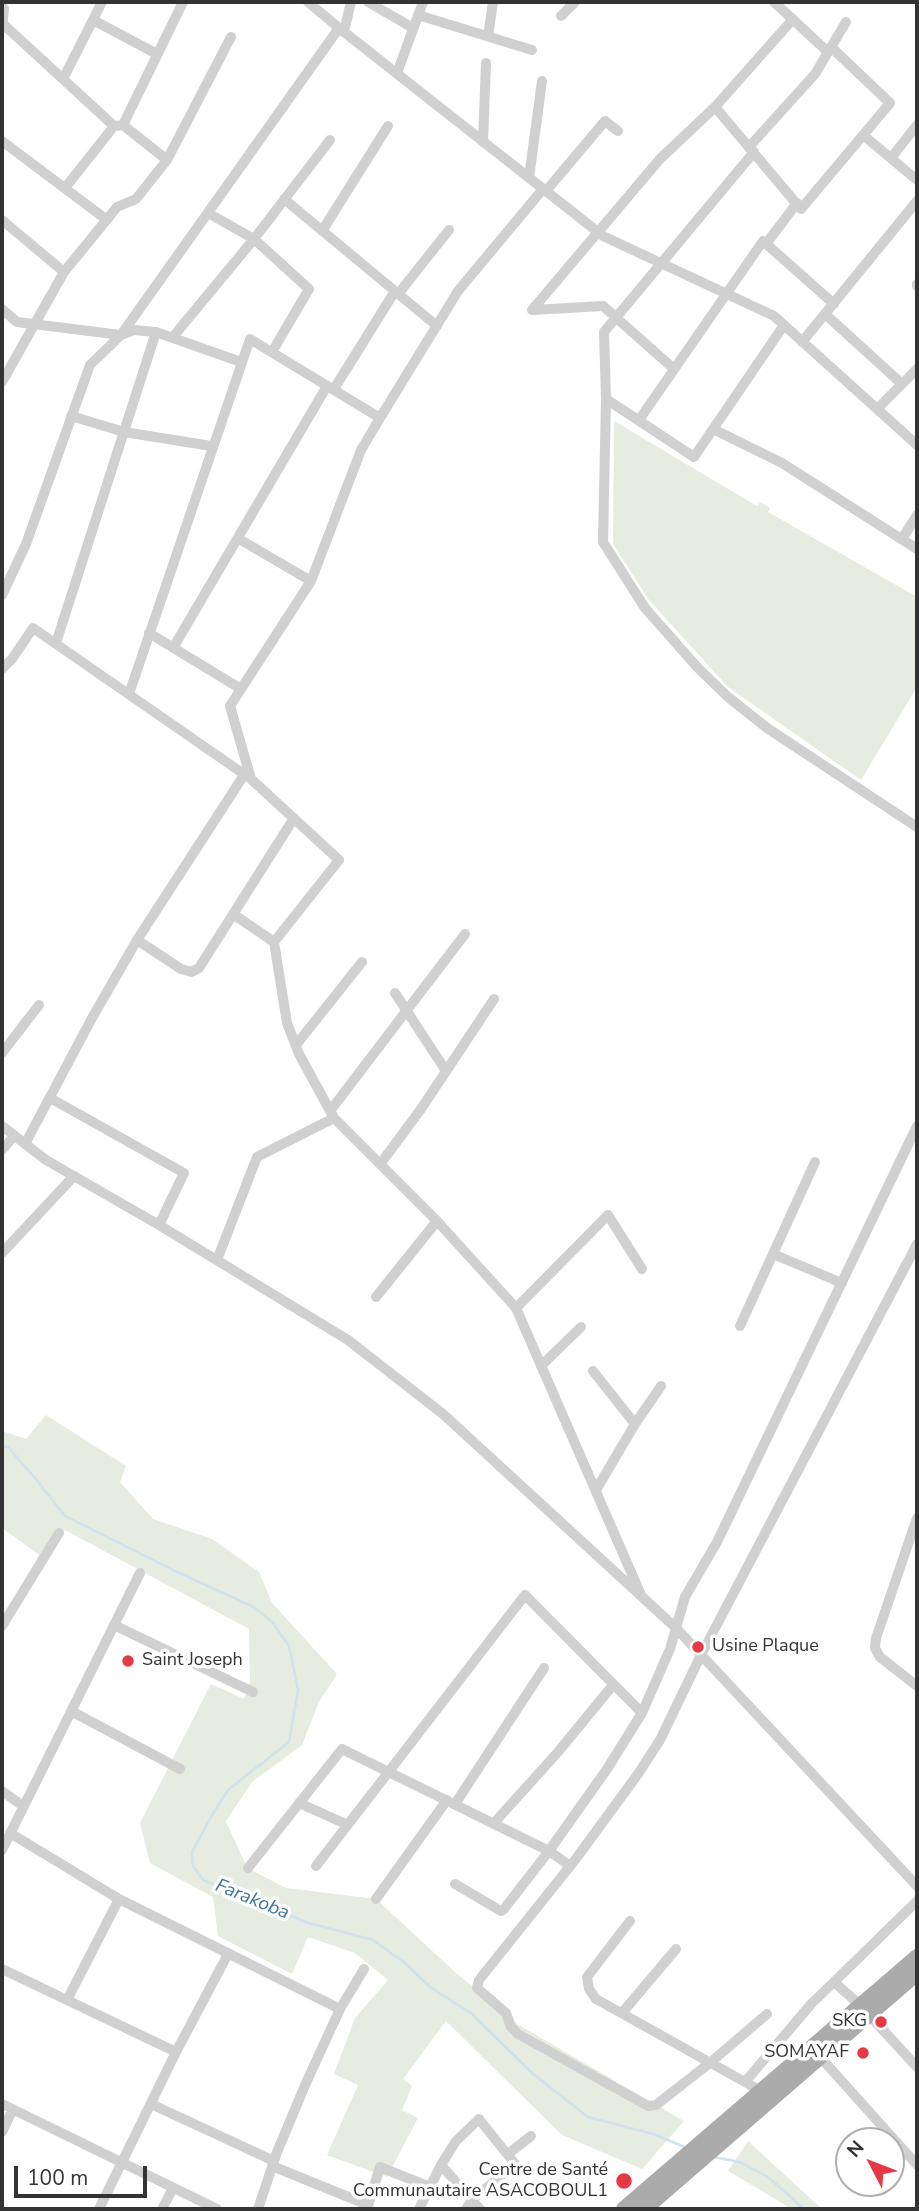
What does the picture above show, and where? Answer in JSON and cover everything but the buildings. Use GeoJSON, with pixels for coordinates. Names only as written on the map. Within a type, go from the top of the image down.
{"type":"FeatureCollection","features":[{"type":"Feature","properties":{"kind":"main road"},"geometry":{"type":"LineString","coordinates":[[644,2209],[678,2172],[729,2127],[821,2058],[917,1957]]}},
{"type":"Feature","properties":{"kind":"main road"},"geometry":{"type":"LineString","coordinates":[[729,2127],[761,2091],[917,1973]]}},
{"type":"Feature","properties":{"kind":"main road"},"geometry":{"type":"LineString","coordinates":[[624,2209],[678,2172]]}},
{"type":"Feature","properties":{"kind":"street"},"geometry":{"type":"LineString","coordinates":[[63,79],[102,2]]}},
{"type":"Feature","properties":{"kind":"street"},"geometry":{"type":"LineString","coordinates":[[65,188],[118,125],[183,2]]}},
{"type":"Feature","properties":{"kind":"street"},"geometry":{"type":"LineString","coordinates":[[308,2],[598,232],[774,316],[917,445]]}},
{"type":"Feature","properties":{"kind":"street"},"geometry":{"type":"LineString","coordinates":[[2,595],[26,544],[90,365],[121,335],[341,30],[351,2]]}},
{"type":"Feature","properties":{"kind":"street"},"geometry":{"type":"LineString","coordinates":[[368,2],[413,28]]}},
{"type":"Feature","properties":{"kind":"street"},"geometry":{"type":"LineString","coordinates":[[397,74],[423,2]]}},
{"type":"Feature","properties":{"kind":"street"},"geometry":{"type":"LineString","coordinates":[[488,36],[494,2]]}},
{"type":"Feature","properties":{"kind":"street"},"geometry":{"type":"LineString","coordinates":[[561,16],[575,2]]}},
{"type":"Feature","properties":{"kind":"street"},"geometry":{"type":"LineString","coordinates":[[715,107],[802,209],[890,103],[774,2]]}},
{"type":"Feature","properties":{"kind":"street"},"geometry":{"type":"LineString","coordinates":[[2,6],[2,26],[118,125],[167,160]]}},
{"type":"Feature","properties":{"kind":"street"},"geometry":{"type":"LineString","coordinates":[[418,15],[532,50]]}},
{"type":"Feature","properties":{"kind":"street"},"geometry":{"type":"LineString","coordinates":[[674,369],[603,306],[532,310],[660,159],[715,107],[793,19]]}},
{"type":"Feature","properties":{"kind":"street"},"geometry":{"type":"LineString","coordinates":[[93,20],[157,54]]}},
{"type":"Feature","properties":{"kind":"street"},"geometry":{"type":"LineString","coordinates":[[846,22],[815,74],[604,332],[606,399],[603,542],[645,608],[698,668],[728,697],[767,728],[917,827]]}},
{"type":"Feature","properties":{"kind":"street"},"geometry":{"type":"LineString","coordinates":[[2,382],[64,272],[117,207],[136,199],[167,160],[231,37]]}},
{"type":"Feature","properties":{"kind":"street"},"geometry":{"type":"LineString","coordinates":[[483,142],[486,63]]}},
{"type":"Feature","properties":{"kind":"street"},"geometry":{"type":"LineString","coordinates":[[528,178],[542,81]]}},
{"type":"Feature","properties":{"kind":"street"},"geometry":{"type":"LineString","coordinates":[[25,1144],[137,940],[248,777],[230,706],[311,581],[361,450],[458,291],[605,121],[618,131]]}},
{"type":"Feature","properties":{"kind":"street"},"geometry":{"type":"LineString","coordinates":[[891,158],[917,125]]}},
{"type":"Feature","properties":{"kind":"street"},"geometry":{"type":"LineString","coordinates":[[322,230],[388,126]]}},
{"type":"Feature","properties":{"kind":"street"},"geometry":{"type":"LineString","coordinates":[[863,135],[917,180]]}},
{"type":"Feature","properties":{"kind":"street"},"geometry":{"type":"LineString","coordinates":[[172,338],[254,239],[330,140]]}},
{"type":"Feature","properties":{"kind":"street"},"geometry":{"type":"LineString","coordinates":[[2,141],[107,219]]}},
{"type":"Feature","properties":{"kind":"street"},"geometry":{"type":"LineString","coordinates":[[284,199],[436,326]]}},
{"type":"Feature","properties":{"kind":"street"},"geometry":{"type":"LineString","coordinates":[[802,342],[917,201]]}},
{"type":"Feature","properties":{"kind":"street"},"geometry":{"type":"LineString","coordinates":[[766,244],[796,203]]}},
{"type":"Feature","properties":{"kind":"street"},"geometry":{"type":"LineString","coordinates":[[208,213],[254,239],[309,289],[272,352]]}},
{"type":"Feature","properties":{"kind":"street"},"geometry":{"type":"LineString","coordinates":[[2,220],[64,272]]}},
{"type":"Feature","properties":{"kind":"street"},"geometry":{"type":"LineString","coordinates":[[173,648],[330,388],[396,292],[449,230]]}},
{"type":"Feature","properties":{"kind":"street"},"geometry":{"type":"LineString","coordinates":[[639,420],[763,241],[834,304]]}},
{"type":"Feature","properties":{"kind":"street"},"geometry":{"type":"LineString","coordinates":[[2,309],[18,321],[35,324],[121,335],[134,330],[156,332],[241,362]]}},
{"type":"Feature","properties":{"kind":"street"},"geometry":{"type":"LineString","coordinates":[[825,314],[902,384]]}},
{"type":"Feature","properties":{"kind":"street"},"geometry":{"type":"LineString","coordinates":[[606,399],[694,457],[784,325]]}},
{"type":"Feature","properties":{"kind":"street"},"geometry":{"type":"LineString","coordinates":[[56,643],[156,332]]}},
{"type":"Feature","properties":{"kind":"street"},"geometry":{"type":"LineString","coordinates":[[129,694],[211,446],[250,338],[380,418]]}},
{"type":"Feature","properties":{"kind":"street"},"geometry":{"type":"LineString","coordinates":[[877,409],[917,369]]}},
{"type":"Feature","properties":{"kind":"street"},"geometry":{"type":"LineString","coordinates":[[71,416],[124,432],[211,446]]}},
{"type":"Feature","properties":{"kind":"street"},"geometry":{"type":"LineString","coordinates":[[713,429],[782,463],[917,549]]}},
{"type":"Feature","properties":{"kind":"street"},"geometry":{"type":"LineString","coordinates":[[902,539],[917,514]]}},
{"type":"Feature","properties":{"kind":"street"},"geometry":{"type":"LineString","coordinates":[[239,539],[311,581]]}},
{"type":"Feature","properties":{"kind":"street"},"geometry":{"type":"LineString","coordinates":[[2,669],[33,628],[248,777],[340,860],[274,942]]}},
{"type":"Feature","properties":{"kind":"street"},"geometry":{"type":"LineString","coordinates":[[149,633],[241,689]]}},
{"type":"Feature","properties":{"kind":"street"},"geometry":{"type":"LineString","coordinates":[[2,650],[12,659]]}},
{"type":"Feature","properties":{"kind":"street"},"geometry":{"type":"LineString","coordinates":[[137,940],[181,969],[191,972],[198,968],[294,818]]}},
{"type":"Feature","properties":{"kind":"street"},"geometry":{"type":"LineString","coordinates":[[233,914],[274,942],[287,1023],[332,1114],[437,1221],[516,1308],[641,1595]]}},
{"type":"Feature","properties":{"kind":"street"},"geometry":{"type":"LineString","coordinates":[[218,1261],[257,1157],[332,1114],[465,934]]}},
{"type":"Feature","properties":{"kind":"street"},"geometry":{"type":"LineString","coordinates":[[296,1045],[362,962]]}},
{"type":"Feature","properties":{"kind":"street"},"geometry":{"type":"LineString","coordinates":[[395,993],[446,1071]]}},
{"type":"Feature","properties":{"kind":"street"},"geometry":{"type":"LineString","coordinates":[[381,1163],[421,1110],[494,999]]}},
{"type":"Feature","properties":{"kind":"street"},"geometry":{"type":"LineString","coordinates":[[2,1053],[39,1005]]}},
{"type":"Feature","properties":{"kind":"street"},"geometry":{"type":"LineString","coordinates":[[50,1098],[184,1173],[159,1225]]}},
{"type":"Feature","properties":{"kind":"street"},"geometry":{"type":"LineString","coordinates":[[2,1126],[46,1160],[348,1340],[443,1414],[676,1628],[917,1886]]}},
{"type":"Feature","properties":{"kind":"street"},"geometry":{"type":"LineString","coordinates":[[455,1884],[502,1910],[549,1851],[607,1769],[642,1713],[670,1649],[685,1597],[717,1542],[917,1126]]}},
{"type":"Feature","properties":{"kind":"street"},"geometry":{"type":"LineString","coordinates":[[2,1150],[14,1136]]}},
{"type":"Feature","properties":{"kind":"street"},"geometry":{"type":"LineString","coordinates":[[740,1326],[815,1162]]}},
{"type":"Feature","properties":{"kind":"street"},"geometry":{"type":"LineString","coordinates":[[2,1253],[74,1176]]}},
{"type":"Feature","properties":{"kind":"street"},"geometry":{"type":"LineString","coordinates":[[516,1308],[608,1215],[642,1269]]}},
{"type":"Feature","properties":{"kind":"street"},"geometry":{"type":"LineString","coordinates":[[376,1297],[437,1221]]}},
{"type":"Feature","properties":{"kind":"street"},"geometry":{"type":"LineString","coordinates":[[767,2014],[656,2105],[648,2106],[518,2034],[511,2027],[506,2013],[477,1988],[479,1980],[570,1866],[660,1740],[701,1655],[917,1244]]}},
{"type":"Feature","properties":{"kind":"street"},"geometry":{"type":"LineString","coordinates":[[773,1254],[842,1283]]}},
{"type":"Feature","properties":{"kind":"street"},"geometry":{"type":"LineString","coordinates":[[541,1366],[581,1327]]}},
{"type":"Feature","properties":{"kind":"street"},"geometry":{"type":"LineString","coordinates":[[593,1371],[635,1424]]}},
{"type":"Feature","properties":{"kind":"street"},"geometry":{"type":"LineString","coordinates":[[596,1490],[661,1386]]}},
{"type":"Feature","properties":{"kind":"street"},"geometry":{"type":"LineString","coordinates":[[917,1518],[876,1638],[875,1648],[880,1657],[917,1686]]}},
{"type":"Feature","properties":{"kind":"street"},"geometry":{"type":"LineString","coordinates":[[2,1626],[59,1533]]}},
{"type":"Feature","properties":{"kind":"street"},"geometry":{"type":"LineString","coordinates":[[2,1850],[140,1573]]}},
{"type":"Feature","properties":{"kind":"street"},"geometry":{"type":"LineString","coordinates":[[316,1866],[525,1595],[642,1713]]}},
{"type":"Feature","properties":{"kind":"street"},"geometry":{"type":"LineString","coordinates":[[114,1625],[253,1692]]}},
{"type":"Feature","properties":{"kind":"street"},"geometry":{"type":"LineString","coordinates":[[376,1899],[451,1802],[544,1668]]}},
{"type":"Feature","properties":{"kind":"street"},"geometry":{"type":"LineString","coordinates":[[494,1823],[558,1752],[613,1685]]}},
{"type":"Feature","properties":{"kind":"street"},"geometry":{"type":"LineString","coordinates":[[71,1711],[180,1769]]}},
{"type":"Feature","properties":{"kind":"street"},"geometry":{"type":"LineString","coordinates":[[248,1868],[342,1749],[549,1851],[570,1866]]}},
{"type":"Feature","properties":{"kind":"street"},"geometry":{"type":"LineString","coordinates":[[2,1791],[23,1806]]}},
{"type":"Feature","properties":{"kind":"street"},"geometry":{"type":"LineString","coordinates":[[299,1803],[348,1825]]}},
{"type":"Feature","properties":{"kind":"street"},"geometry":{"type":"LineString","coordinates":[[10,1832],[119,1899],[340,2009]]}},
{"type":"Feature","properties":{"kind":"street"},"geometry":{"type":"LineString","coordinates":[[67,2000],[119,1899]]}},
{"type":"Feature","properties":{"kind":"street"},"geometry":{"type":"LineString","coordinates":[[746,2082],[812,2003],[917,1901]]}},
{"type":"Feature","properties":{"kind":"street"},"geometry":{"type":"LineString","coordinates":[[630,1920],[587,1977],[589,1989],[596,1999],[761,2091]]}},
{"type":"Feature","properties":{"kind":"street"},"geometry":{"type":"LineString","coordinates":[[622,2013],[676,1949]]}},
{"type":"Feature","properties":{"kind":"street"},"geometry":{"type":"LineString","coordinates":[[99,2209],[176,2052],[228,1954]]}},
{"type":"Feature","properties":{"kind":"street"},"geometry":{"type":"LineString","coordinates":[[2,1969],[176,2052]]}},
{"type":"Feature","properties":{"kind":"street"},"geometry":{"type":"LineString","coordinates":[[258,2209],[306,2083],[340,2009],[364,1969]]}},
{"type":"Feature","properties":{"kind":"street"},"geometry":{"type":"LineString","coordinates":[[834,1982],[865,2010],[917,2067]]}},
{"type":"Feature","properties":{"kind":"street"},"geometry":{"type":"LineString","coordinates":[[821,2058],[917,2165]]}},
{"type":"Feature","properties":{"kind":"street"},"geometry":{"type":"LineString","coordinates":[[151,2104],[367,2207],[380,2167],[430,2187]]}},
{"type":"Feature","properties":{"kind":"street"},"geometry":{"type":"LineString","coordinates":[[2,2132],[7,2107],[217,2209]]}},
{"type":"Feature","properties":{"kind":"street"},"geometry":{"type":"LineString","coordinates":[[419,2209],[456,2141],[479,2119],[515,2164],[469,2205]]}},
{"type":"Feature","properties":{"kind":"street"},"geometry":{"type":"LineString","coordinates":[[508,2154],[531,2136]]}},
{"type":"Feature","properties":{"kind":"street"},"geometry":{"type":"LineString","coordinates":[[441,2165],[469,2205],[480,2209]]}},
{"type":"Feature","properties":{"kind":"street"},"geometry":{"type":"LineString","coordinates":[[162,2209],[173,2188]]}},
{"type":"Feature","properties":{"kind":"shaded area"},"geometry":{"type":"Polygon","coordinates":[[[614,421],[757,506],[760,502],[770,508],[768,512],[917,597],[917,687],[861,780],[728,687],[649,600],[613,544],[614,421]]]}},
{"type":"Feature","properties":{"kind":"shaded area"},"geometry":{"type":"Polygon","coordinates":[[[46,1415],[126,1466],[120,1482],[153,1519],[212,1539],[259,1572],[272,1603],[337,1674],[319,1702],[302,1745],[252,1782],[226,1821],[247,1868],[286,1888],[376,1899],[455,1972],[517,2024],[684,2121],[642,2169],[562,2135],[446,2021],[403,2079],[412,2086],[402,2110],[418,2118],[387,2177],[327,2155],[358,2085],[334,2074],[355,2018],[388,1980],[355,1953],[308,1937],[292,1974],[218,1936],[213,1897],[150,1863],[140,1823],[211,1684],[244,1699],[250,1683],[249,1629],[65,1530],[45,1559],[2,1528],[2,1431],[26,1439],[46,1415]]]}},
{"type":"Feature","properties":{"kind":"shaded area"},"geometry":{"type":"Polygon","coordinates":[[[748,2141],[822,2209],[792,2209],[728,2171],[748,2141]]]}},
{"type":"Feature","properties":{"kind":"waterway","name":"Farakoba"},"geometry":{"type":"LineString","coordinates":[[2,1446],[8,1447],[65,1516],[254,1607],[272,1622],[289,1646],[298,1690],[289,1742],[228,1790],[211,1817],[192,1852],[193,1866],[203,1880],[309,1923],[373,1940],[405,1963],[430,1987],[472,2014],[532,2073],[588,2117],[653,2134],[687,2148]]}},
{"type":"Feature","properties":{"kind":"waterway","name":"Farakoba"},"geometry":{"type":"LineString","coordinates":[[713,2157],[740,2162],[768,2177],[804,2209]]}},
{"type":"Feature","properties":{"kind":"place","name":"Usine Plaque"},"geometry":{"type":"Point","coordinates":[698,1647]}},
{"type":"Feature","properties":{"kind":"place","name":"Saint Joseph"},"geometry":{"type":"Point","coordinates":[128,1661]}},
{"type":"Feature","properties":{"kind":"place","name":"SKG"},"geometry":{"type":"Point","coordinates":[881,2022]}},
{"type":"Feature","properties":{"kind":"place","name":"SOMAYAF"},"geometry":{"type":"Point","coordinates":[863,2053]}},
{"type":"Feature","properties":{"kind":"place","name":"Centre de Santé Communautaire ASACOBOUL1"},"geometry":{"type":"Point","coordinates":[624,2181]}}]}
